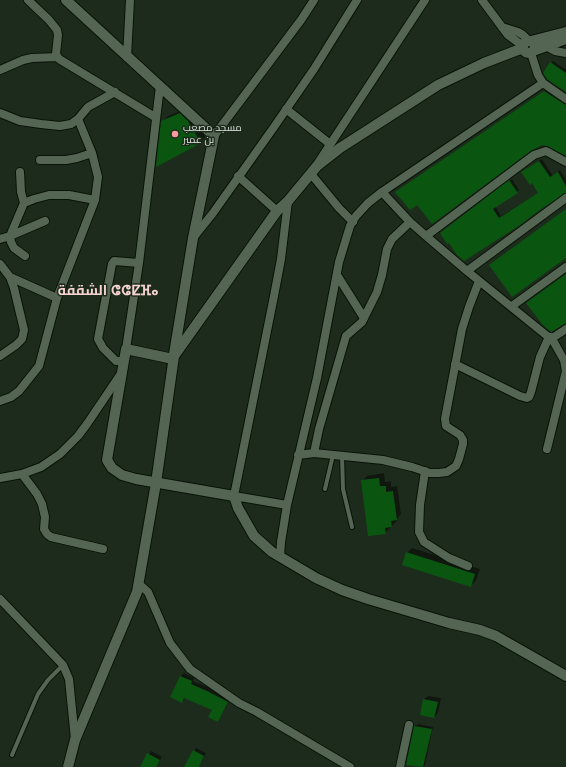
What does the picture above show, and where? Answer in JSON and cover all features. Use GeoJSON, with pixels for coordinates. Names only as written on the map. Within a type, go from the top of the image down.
{"type":"FeatureCollection","features":[{"type":"Feature","properties":{"kind":"main road"},"geometry":{"type":"LineString","coordinates":[[66,0],[214,136],[193,238],[156,483],[139,584],[116,645],[75,740],[68,767]]}},
{"type":"Feature","properties":{"kind":"main road"},"geometry":{"type":"LineString","coordinates":[[174,358],[277,211],[288,201],[314,170],[340,148],[438,85],[484,63],[566,32]]}},
{"type":"Feature","properties":{"kind":"main road"},"geometry":{"type":"LineString","coordinates":[[528,47],[546,46],[566,39]]}},
{"type":"Feature","properties":{"kind":"main road"},"geometry":{"type":"LineString","coordinates":[[174,358],[126,349],[107,460],[112,468],[122,475],[136,479],[234,496],[238,508],[254,536],[263,545],[280,557],[316,578],[342,590],[368,599],[496,636],[566,676]]}},
{"type":"Feature","properties":{"kind":"street"},"geometry":{"type":"LineString","coordinates":[[28,0],[57,30],[57,57],[155,117]]}},
{"type":"Feature","properties":{"kind":"street"},"geometry":{"type":"LineString","coordinates":[[127,56],[130,0]]}},
{"type":"Feature","properties":{"kind":"street"},"geometry":{"type":"LineString","coordinates":[[214,136],[314,0]]}},
{"type":"Feature","properties":{"kind":"street"},"geometry":{"type":"LineString","coordinates":[[193,238],[314,69],[357,0]]}},
{"type":"Feature","properties":{"kind":"street"},"geometry":{"type":"LineString","coordinates":[[353,222],[339,208],[314,170],[425,0]]}},
{"type":"Feature","properties":{"kind":"street"},"geometry":{"type":"LineString","coordinates":[[482,0],[508,34],[528,47],[538,75],[543,83],[566,99]]}},
{"type":"Feature","properties":{"kind":"street"},"geometry":{"type":"LineString","coordinates":[[546,46],[555,51],[566,53]]}},
{"type":"Feature","properties":{"kind":"street"},"geometry":{"type":"LineString","coordinates":[[0,70],[23,60],[32,58],[57,57]]}},
{"type":"Feature","properties":{"kind":"street"},"geometry":{"type":"LineString","coordinates":[[280,557],[287,505],[317,378],[337,275],[347,237],[353,222],[368,203],[382,192],[543,83]]}},
{"type":"Feature","properties":{"kind":"street"},"geometry":{"type":"LineString","coordinates":[[126,349],[139,263],[155,117],[160,86]]}},
{"type":"Feature","properties":{"kind":"street"},"geometry":{"type":"LineString","coordinates":[[0,113],[20,121],[60,126],[71,124],[78,119],[88,107],[115,92]]}},
{"type":"Feature","properties":{"kind":"street"},"geometry":{"type":"LineString","coordinates":[[286,109],[330,144]]}},
{"type":"Feature","properties":{"kind":"street"},"geometry":{"type":"LineString","coordinates":[[0,401],[19,392],[39,366],[57,298],[95,200],[98,177],[92,152],[78,119]]}},
{"type":"Feature","properties":{"kind":"street"},"geometry":{"type":"LineString","coordinates":[[426,236],[534,155],[546,151],[566,162]]}},
{"type":"Feature","properties":{"kind":"street"},"geometry":{"type":"LineString","coordinates":[[40,160],[66,160],[77,158],[92,152]]}},
{"type":"Feature","properties":{"kind":"street"},"geometry":{"type":"LineString","coordinates":[[20,172],[21,192],[24,203],[10,236],[14,248],[26,256]]}},
{"type":"Feature","properties":{"kind":"street"},"geometry":{"type":"LineString","coordinates":[[238,176],[277,211]]}},
{"type":"Feature","properties":{"kind":"street"},"geometry":{"type":"LineString","coordinates":[[382,192],[410,222],[426,236],[479,281],[550,337],[564,360],[566,371],[546,449]]}},
{"type":"Feature","properties":{"kind":"street"},"geometry":{"type":"LineString","coordinates":[[24,203],[49,195],[69,195],[95,200]]}},
{"type":"Feature","properties":{"kind":"street"},"geometry":{"type":"LineString","coordinates":[[467,271],[566,198]]}},
{"type":"Feature","properties":{"kind":"street"},"geometry":{"type":"LineString","coordinates":[[287,505],[234,496],[281,259],[288,201]]}},
{"type":"Feature","properties":{"kind":"street"},"geometry":{"type":"LineString","coordinates":[[0,239],[45,221]]}},
{"type":"Feature","properties":{"kind":"street"},"geometry":{"type":"LineString","coordinates":[[314,453],[319,429],[346,336],[359,326],[380,285],[387,248],[392,239],[410,222]]}},
{"type":"Feature","properties":{"kind":"street"},"geometry":{"type":"LineString","coordinates":[[124,361],[116,361],[103,348],[98,338],[112,264],[114,261],[139,263]]}},
{"type":"Feature","properties":{"kind":"street"},"geometry":{"type":"LineString","coordinates":[[0,264],[10,278],[14,288],[24,330],[22,338],[16,346],[0,356]]}},
{"type":"Feature","properties":{"kind":"street"},"geometry":{"type":"LineString","coordinates":[[512,306],[566,267]]}},
{"type":"Feature","properties":{"kind":"street"},"geometry":{"type":"LineString","coordinates":[[337,275],[364,318]]}},
{"type":"Feature","properties":{"kind":"street"},"geometry":{"type":"LineString","coordinates":[[10,278],[57,298]]}},
{"type":"Feature","properties":{"kind":"street"},"geometry":{"type":"LineString","coordinates":[[298,455],[314,453],[383,460],[430,473],[439,474],[447,472],[456,466],[463,440],[460,435],[446,426],[444,422],[462,329],[479,281]]}},
{"type":"Feature","properties":{"kind":"street"},"geometry":{"type":"LineString","coordinates":[[455,364],[527,398],[531,392],[540,357],[550,337],[566,329]]}},
{"type":"Feature","properties":{"kind":"street"},"geometry":{"type":"LineString","coordinates":[[0,478],[22,474],[41,467],[68,447],[98,411],[122,372]]}},
{"type":"Feature","properties":{"kind":"street"},"geometry":{"type":"LineString","coordinates":[[425,471],[420,505],[419,532],[424,542],[449,558],[468,566]]}},
{"type":"Feature","properties":{"kind":"street"},"geometry":{"type":"LineString","coordinates":[[22,474],[37,494],[42,504],[45,517],[44,529],[46,534],[51,537],[103,549]]}},
{"type":"Feature","properties":{"kind":"street"},"geometry":{"type":"LineString","coordinates":[[139,584],[148,592],[170,643],[190,669],[239,703],[350,767]]}},
{"type":"Feature","properties":{"kind":"street"},"geometry":{"type":"LineString","coordinates":[[0,598],[63,665],[69,679],[75,740]]}},
{"type":"Feature","properties":{"kind":"street"},"geometry":{"type":"LineString","coordinates":[[400,767],[409,725]]}},
{"type":"Feature","properties":{"kind":"lane"},"geometry":{"type":"LineString","coordinates":[[325,489],[333,455]]}},
{"type":"Feature","properties":{"kind":"lane"},"geometry":{"type":"LineString","coordinates":[[342,456],[343,490],[352,527]]}},
{"type":"Feature","properties":{"kind":"lane"},"geometry":{"type":"LineString","coordinates":[[12,755],[38,694],[48,680],[63,665]]}},
{"type":"Feature","properties":{"kind":"building"},"geometry":{"type":"Polygon","coordinates":[[[550,62],[566,73],[566,92],[547,79],[543,73],[550,62]]]}},
{"type":"Feature","properties":{"kind":"building"},"geometry":{"type":"Polygon","coordinates":[[[544,91],[566,105],[566,156],[542,145],[532,150],[432,224],[417,205],[410,210],[395,192],[544,91]]]}},
{"type":"Feature","properties":{"kind":"building","name":"مسجد مصعب بن عمير"},"geometry":{"type":"Polygon","coordinates":[[[180,113],[188,121],[201,143],[156,167],[161,121],[180,113]]]}},
{"type":"Feature","properties":{"kind":"building"},"geometry":{"type":"Polygon","coordinates":[[[539,161],[550,177],[558,172],[566,186],[566,193],[464,261],[457,255],[449,243],[447,244],[440,233],[509,180],[518,193],[493,209],[499,218],[538,193],[532,183],[530,185],[521,172],[539,161]]]}},
{"type":"Feature","properties":{"kind":"building"},"geometry":{"type":"Polygon","coordinates":[[[566,209],[566,258],[512,297],[489,265],[566,209]]]}},
{"type":"Feature","properties":{"kind":"building"},"geometry":{"type":"Polygon","coordinates":[[[566,274],[566,323],[551,332],[543,325],[526,303],[566,274]]]}},
{"type":"Feature","properties":{"kind":"building"},"geometry":{"type":"Polygon","coordinates":[[[379,478],[380,486],[386,486],[386,492],[393,491],[397,520],[391,521],[392,527],[385,528],[386,534],[368,536],[361,480],[379,478]]]}},
{"type":"Feature","properties":{"kind":"building"},"geometry":{"type":"Polygon","coordinates":[[[406,552],[475,574],[471,587],[402,565],[406,552]]]}},
{"type":"Feature","properties":{"kind":"building"},"geometry":{"type":"Polygon","coordinates":[[[180,676],[192,681],[191,684],[228,702],[218,722],[208,717],[212,710],[184,698],[182,703],[170,697],[180,676]]]}},
{"type":"Feature","properties":{"kind":"building"},"geometry":{"type":"Polygon","coordinates":[[[423,699],[438,702],[434,718],[420,715],[423,699]]]}},
{"type":"Feature","properties":{"kind":"building"},"geometry":{"type":"Polygon","coordinates":[[[414,726],[432,729],[423,767],[406,765],[414,726]]]}},
{"type":"Feature","properties":{"kind":"building"},"geometry":{"type":"Polygon","coordinates":[[[193,750],[204,756],[199,767],[184,767],[193,750]]]}},
{"type":"Feature","properties":{"kind":"building"},"geometry":{"type":"Polygon","coordinates":[[[147,753],[160,760],[156,767],[140,767],[147,753]]]}},
{"type":"Feature","properties":{"kind":"place","name":"مسجد مصعب بن عمير"},"geometry":{"type":"Point","coordinates":[175,134]}},
{"type":"Feature","properties":{"kind":"district","name":"الشقفة ⵛⵛⵇⴼⴰ"},"geometry":{"type":"Point","coordinates":[108,291]}}]}
